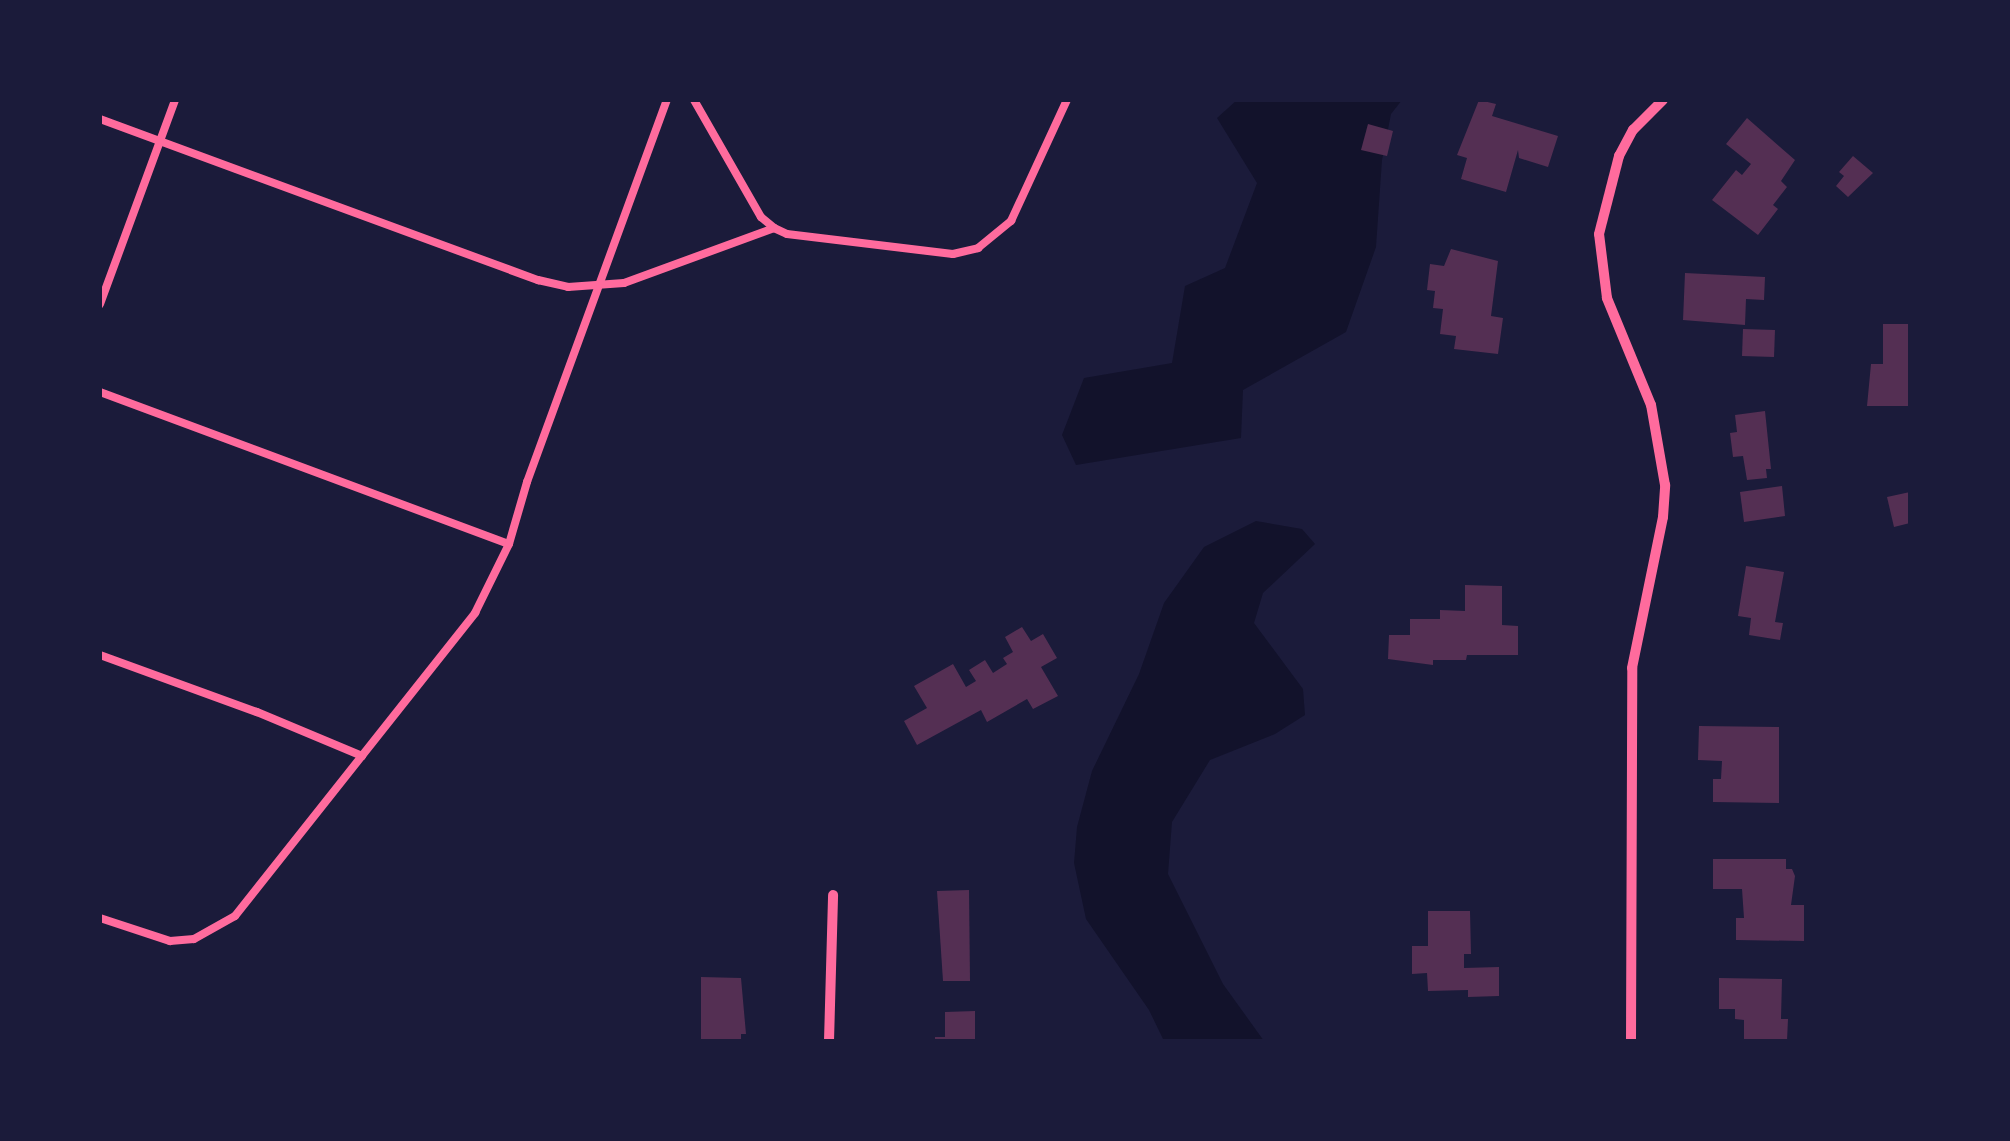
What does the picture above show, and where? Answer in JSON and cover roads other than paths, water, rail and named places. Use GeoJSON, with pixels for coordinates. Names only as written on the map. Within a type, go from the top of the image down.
{"type":"FeatureCollection","features":[{"type":"Feature","properties":{"kind":"street"},"geometry":{"type":"LineString","coordinates":[[1631,1041],[1632,668],[1664,517],[1665,485],[1652,405],[1608,298],[1599,234],[1619,156],[1633,130],[1663,100]]}},
{"type":"Feature","properties":{"kind":"street"},"geometry":{"type":"LineString","coordinates":[[829,1041],[833,895]]}},
{"type":"Feature","properties":{"kind":"lane"},"geometry":{"type":"LineString","coordinates":[[100,304],[175,100]]}},
{"type":"Feature","properties":{"kind":"lane"},"geometry":{"type":"LineString","coordinates":[[100,918],[156,940],[194,939],[235,916],[474,612],[509,544],[667,100]]}},
{"type":"Feature","properties":{"kind":"lane"},"geometry":{"type":"LineString","coordinates":[[694,100],[761,217],[774,228],[787,234],[953,254],[978,248],[1011,221],[1067,100]]}},
{"type":"Feature","properties":{"kind":"lane"},"geometry":{"type":"LineString","coordinates":[[100,120],[538,280],[597,288],[624,284],[774,228]]}},
{"type":"Feature","properties":{"kind":"lane"},"geometry":{"type":"LineString","coordinates":[[100,392],[509,544]]}},
{"type":"Feature","properties":{"kind":"lane"},"geometry":{"type":"LineString","coordinates":[[100,655],[257,712],[362,756]]}}]}
